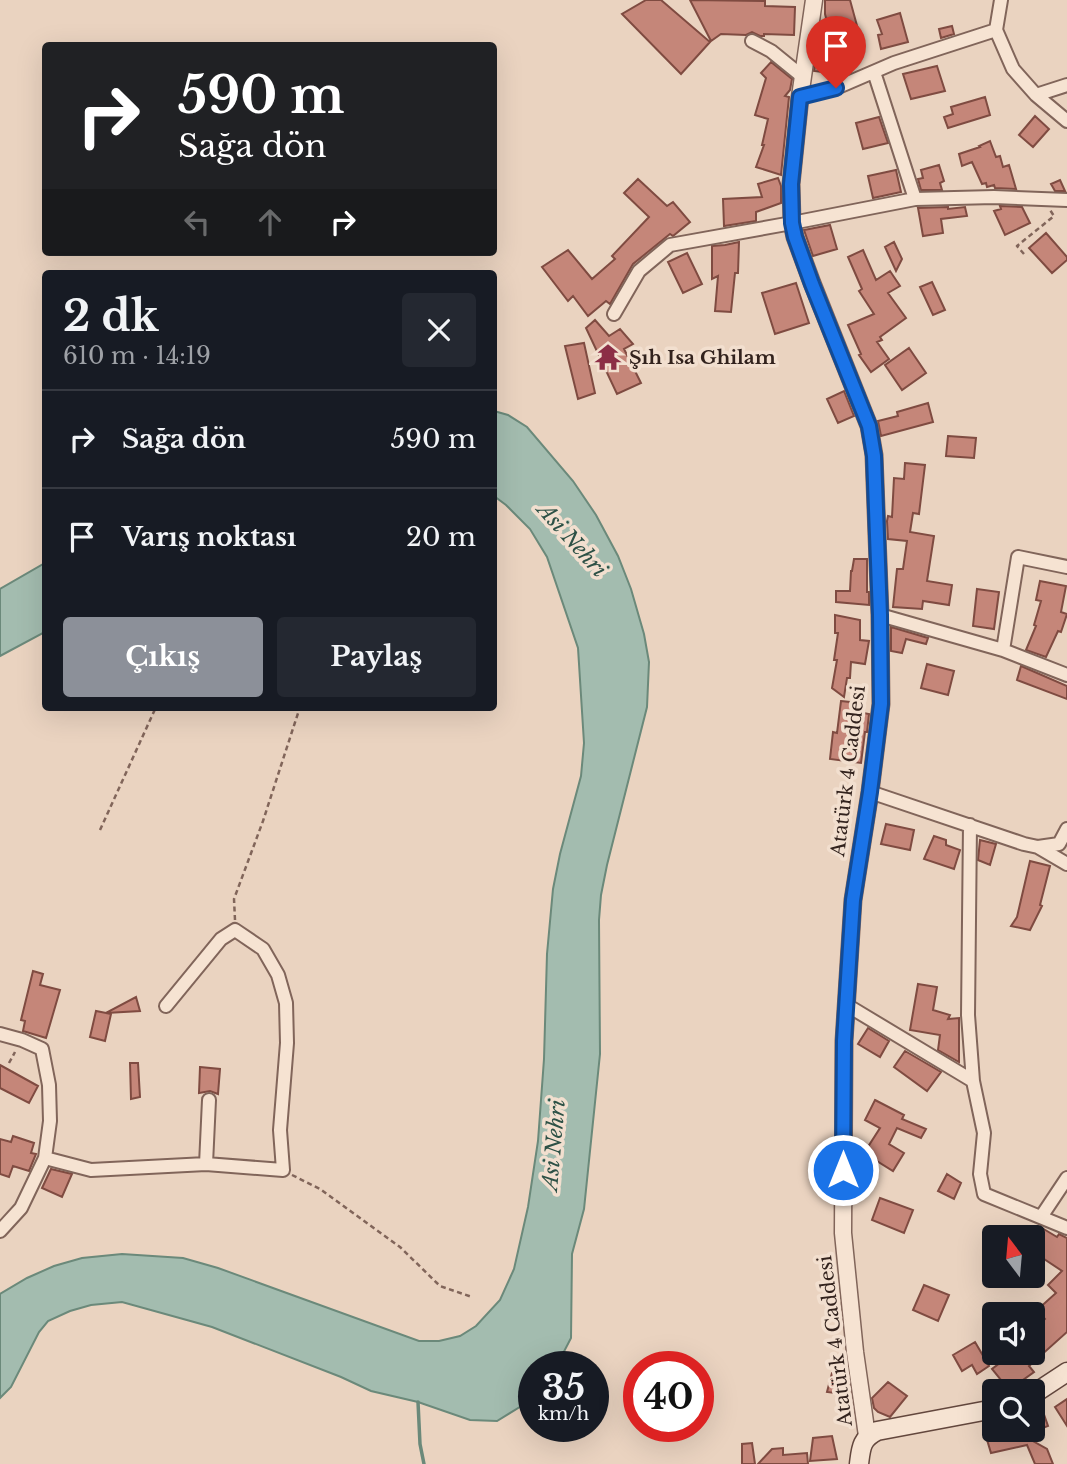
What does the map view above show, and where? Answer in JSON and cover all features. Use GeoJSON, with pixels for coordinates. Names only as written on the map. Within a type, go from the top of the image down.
{"type":"FeatureCollection","features":[{"type":"Feature","properties":{"kind":"main road"},"geometry":{"type":"LineString","coordinates":[[1045,1386],[1067,1372]]}},
{"type":"Feature","properties":{"kind":"main road"},"geometry":{"type":"LineString","coordinates":[[859,1464],[867,1436],[892,1428],[982,1411]]}},
{"type":"Feature","properties":{"kind":"street","name":"Atatürk 4 Caddesi"},"geometry":{"type":"LineString","coordinates":[[814,0],[791,184],[792,223],[803,262],[862,405],[873,441],[880,615],[881,704],[853,900],[844,1041],[843,1233],[853,1339],[867,1436]]}},
{"type":"Feature","properties":{"kind":"street"},"geometry":{"type":"LineString","coordinates":[[1001,0],[996,30],[1013,69],[1036,95],[1067,121]]}},
{"type":"Feature","properties":{"kind":"street"},"geometry":{"type":"LineString","coordinates":[[800,97],[836,88],[894,63],[996,30]]}},
{"type":"Feature","properties":{"kind":"street"},"geometry":{"type":"LineString","coordinates":[[752,41],[771,51],[803,77]]}},
{"type":"Feature","properties":{"kind":"street"},"geometry":{"type":"LineString","coordinates":[[874,72],[915,199]]}},
{"type":"Feature","properties":{"kind":"street"},"geometry":{"type":"LineString","coordinates":[[1036,95],[1067,85]]}},
{"type":"Feature","properties":{"kind":"street"},"geometry":{"type":"LineString","coordinates":[[614,314],[639,271],[670,245],[915,199],[994,197],[1067,200]]}},
{"type":"Feature","properties":{"kind":"street"},"geometry":{"type":"LineString","coordinates":[[1003,650],[1018,557],[1067,567]]}},
{"type":"Feature","properties":{"kind":"street"},"geometry":{"type":"LineString","coordinates":[[880,615],[1003,650],[1067,675]]}},
{"type":"Feature","properties":{"kind":"street"},"geometry":{"type":"LineString","coordinates":[[870,792],[1038,847],[1067,864]]}},
{"type":"Feature","properties":{"kind":"street"},"geometry":{"type":"LineString","coordinates":[[970,825],[968,1015],[973,1081],[984,1133],[980,1174],[984,1194],[1067,1228]]}},
{"type":"Feature","properties":{"kind":"street"},"geometry":{"type":"LineString","coordinates":[[1038,847],[1059,844],[1067,829]]}},
{"type":"Feature","properties":{"kind":"street"},"geometry":{"type":"LineString","coordinates":[[45,1158],[91,1170],[206,1164],[283,1170],[280,1130],[287,1043],[286,1003],[278,975],[263,949],[235,930],[221,939],[166,1006]]}},
{"type":"Feature","properties":{"kind":"street"},"geometry":{"type":"LineString","coordinates":[[845,1004],[973,1081]]}},
{"type":"Feature","properties":{"kind":"street"},"geometry":{"type":"LineString","coordinates":[[0,1034],[42,1049],[49,1085],[50,1121],[45,1158],[21,1208],[0,1231]]}},
{"type":"Feature","properties":{"kind":"street"},"geometry":{"type":"LineString","coordinates":[[206,1164],[209,1100]]}},
{"type":"Feature","properties":{"kind":"street"},"geometry":{"type":"LineString","coordinates":[[1041,1217],[1067,1178]]}},
{"type":"Feature","properties":{"kind":"path"},"geometry":{"type":"LineString","coordinates":[[1024,254],[1017,246],[1054,216],[1041,199]]}},
{"type":"Feature","properties":{"kind":"path"},"geometry":{"type":"LineString","coordinates":[[100,830],[154,711]]}},
{"type":"Feature","properties":{"kind":"path"},"geometry":{"type":"LineString","coordinates":[[235,930],[234,899],[299,711]]}},
{"type":"Feature","properties":{"kind":"path"},"geometry":{"type":"LineString","coordinates":[[283,1170],[320,1189],[369,1224],[400,1247],[440,1286],[472,1297]]}},
{"type":"Feature","properties":{"kind":"water","name":"Asi Nehri"},"geometry":{"type":"Polygon","coordinates":[[[497,412],[508,415],[527,427],[573,481],[596,515],[618,556],[631,589],[649,662],[647,707],[601,895],[600,1054],[584,1209],[572,1254],[571,1338],[564,1351],[518,1351],[518,1408],[497,1421],[470,1420],[418,1402],[371,1391],[212,1327],[122,1302],[91,1305],[48,1321],[39,1332],[11,1387],[0,1398],[0,1294],[54,1266],[82,1258],[122,1254],[183,1258],[218,1268],[419,1341],[439,1341],[460,1336],[476,1326],[500,1300],[514,1269],[528,1207],[538,1141],[547,954],[553,889],[581,776],[584,743],[578,648],[547,557],[530,529],[497,498],[497,412]]]}},
{"type":"Feature","properties":{"kind":"water"},"geometry":{"type":"Polygon","coordinates":[[[42,565],[42,634],[0,656],[0,589],[42,565]]]}},
{"type":"Feature","properties":{"kind":"building"},"geometry":{"type":"Polygon","coordinates":[[[646,0],[661,0],[710,42],[681,74],[622,14],[646,0]]]}},
{"type":"Feature","properties":{"kind":"building"},"geometry":{"type":"Polygon","coordinates":[[[690,0],[765,1],[765,6],[795,7],[794,35],[760,36],[752,32],[746,35],[721,34],[711,41],[690,0]]]}},
{"type":"Feature","properties":{"kind":"building"},"geometry":{"type":"Polygon","coordinates":[[[825,0],[850,0],[859,33],[832,41],[825,14],[825,0]]]}},
{"type":"Feature","properties":{"kind":"building"},"geometry":{"type":"Polygon","coordinates":[[[900,13],[908,42],[881,49],[878,35],[882,34],[877,20],[900,13]]]}},
{"type":"Feature","properties":{"kind":"building"},"geometry":{"type":"Polygon","coordinates":[[[952,26],[954,34],[941,38],[939,29],[952,26]]]}},
{"type":"Feature","properties":{"kind":"building"},"geometry":{"type":"Polygon","coordinates":[[[817,52],[851,53],[851,72],[838,77],[838,74],[814,71],[817,52]]]}},
{"type":"Feature","properties":{"kind":"building"},"geometry":{"type":"Polygon","coordinates":[[[771,62],[792,79],[790,90],[785,96],[789,97],[781,175],[756,167],[764,145],[768,119],[755,115],[766,78],[761,73],[771,62]]]}},
{"type":"Feature","properties":{"kind":"building"},"geometry":{"type":"Polygon","coordinates":[[[937,66],[945,91],[911,99],[903,74],[937,66]]]}},
{"type":"Feature","properties":{"kind":"building"},"geometry":{"type":"Polygon","coordinates":[[[985,97],[990,115],[948,128],[944,117],[953,114],[951,107],[985,97]]]}},
{"type":"Feature","properties":{"kind":"building"},"geometry":{"type":"Polygon","coordinates":[[[1035,116],[1049,129],[1033,147],[1019,135],[1035,116]]]}},
{"type":"Feature","properties":{"kind":"building"},"geometry":{"type":"Polygon","coordinates":[[[879,117],[888,143],[863,149],[856,123],[879,117]]]}},
{"type":"Feature","properties":{"kind":"building"},"geometry":{"type":"Polygon","coordinates":[[[990,141],[996,157],[1000,156],[1003,167],[1009,165],[1016,189],[995,188],[994,185],[987,187],[986,183],[982,184],[972,162],[962,166],[959,154],[990,141]]]}},
{"type":"Feature","properties":{"kind":"building"},"geometry":{"type":"Polygon","coordinates":[[[939,165],[944,181],[940,183],[942,190],[921,190],[918,179],[923,178],[921,170],[939,165]]]}},
{"type":"Feature","properties":{"kind":"building"},"geometry":{"type":"Polygon","coordinates":[[[896,170],[901,192],[873,198],[868,176],[896,170]]]}},
{"type":"Feature","properties":{"kind":"building"},"geometry":{"type":"Polygon","coordinates":[[[778,178],[781,203],[756,212],[756,221],[724,226],[723,199],[762,197],[758,184],[778,178]]]}},
{"type":"Feature","properties":{"kind":"building"},"geometry":{"type":"Polygon","coordinates":[[[638,179],[667,206],[673,202],[690,222],[673,236],[670,234],[633,264],[610,304],[606,301],[588,316],[573,296],[568,301],[542,267],[568,250],[592,279],[615,259],[612,256],[649,217],[624,193],[638,179]]]}},
{"type":"Feature","properties":{"kind":"building"},"geometry":{"type":"Polygon","coordinates":[[[1060,180],[1065,191],[1055,191],[1051,184],[1060,180]]]}},
{"type":"Feature","properties":{"kind":"building"},"geometry":{"type":"Polygon","coordinates":[[[1000,206],[1022,207],[1030,223],[1005,235],[994,211],[1001,209],[1000,206]]]}},
{"type":"Feature","properties":{"kind":"building"},"geometry":{"type":"Polygon","coordinates":[[[965,207],[967,216],[941,219],[943,233],[923,236],[918,208],[965,207]]]}},
{"type":"Feature","properties":{"kind":"building"},"geometry":{"type":"Polygon","coordinates":[[[830,225],[837,249],[813,256],[804,230],[830,225]]]}},
{"type":"Feature","properties":{"kind":"building"},"geometry":{"type":"Polygon","coordinates":[[[1046,233],[1067,257],[1052,273],[1029,248],[1046,233]]]}},
{"type":"Feature","properties":{"kind":"building"},"geometry":{"type":"Polygon","coordinates":[[[739,242],[738,273],[735,273],[731,312],[715,311],[718,276],[712,279],[712,246],[739,242]]]}},
{"type":"Feature","properties":{"kind":"building"},"geometry":{"type":"Polygon","coordinates":[[[894,242],[902,259],[896,271],[885,247],[894,242]]]}},
{"type":"Feature","properties":{"kind":"building"},"geometry":{"type":"Polygon","coordinates":[[[863,250],[876,280],[890,271],[900,286],[888,293],[906,318],[880,337],[882,340],[877,342],[889,359],[871,372],[859,355],[861,354],[848,325],[874,314],[859,291],[862,289],[848,257],[863,250]]]}},
{"type":"Feature","properties":{"kind":"building"},"geometry":{"type":"Polygon","coordinates":[[[687,253],[702,284],[683,293],[668,262],[687,253]]]}},
{"type":"Feature","properties":{"kind":"building"},"geometry":{"type":"Polygon","coordinates":[[[932,282],[945,310],[933,315],[920,287],[932,282]]]}},
{"type":"Feature","properties":{"kind":"building"},"geometry":{"type":"Polygon","coordinates":[[[796,283],[809,323],[775,334],[762,293],[796,283]]]}},
{"type":"Feature","properties":{"kind":"building"},"geometry":{"type":"Polygon","coordinates":[[[595,320],[609,336],[620,329],[633,344],[624,349],[641,383],[617,394],[586,328],[595,320]]]}},
{"type":"Feature","properties":{"kind":"building"},"geometry":{"type":"Polygon","coordinates":[[[584,343],[595,393],[578,399],[565,346],[584,343]]]}},
{"type":"Feature","properties":{"kind":"building"},"geometry":{"type":"Polygon","coordinates":[[[909,348],[926,373],[902,390],[885,365],[909,348]]]}},
{"type":"Feature","properties":{"kind":"building"},"geometry":{"type":"Polygon","coordinates":[[[844,391],[854,416],[838,423],[827,399],[844,391]]]}},
{"type":"Feature","properties":{"kind":"building"},"geometry":{"type":"Polygon","coordinates":[[[928,403],[933,422],[881,436],[878,421],[928,403]]]}},
{"type":"Feature","properties":{"kind":"building"},"geometry":{"type":"Polygon","coordinates":[[[948,436],[976,438],[974,458],[946,456],[948,436]]]}},
{"type":"Feature","properties":{"kind":"building"},"geometry":{"type":"Polygon","coordinates":[[[905,463],[925,465],[919,514],[913,513],[910,532],[934,536],[927,581],[952,585],[949,605],[923,601],[922,609],[893,607],[897,569],[903,569],[907,541],[888,539],[887,521],[888,516],[892,517],[894,478],[904,479],[905,463]]]}},
{"type":"Feature","properties":{"kind":"building"},"geometry":{"type":"Polygon","coordinates":[[[854,559],[867,559],[869,605],[836,602],[836,591],[850,591],[854,559]]]}},
{"type":"Feature","properties":{"kind":"building"},"geometry":{"type":"Polygon","coordinates":[[[1040,581],[1066,586],[1061,612],[1067,614],[1061,632],[1058,631],[1046,657],[1026,650],[1036,626],[1034,625],[1041,601],[1036,600],[1040,581]]]}},
{"type":"Feature","properties":{"kind":"building"},"geometry":{"type":"Polygon","coordinates":[[[977,589],[999,592],[994,629],[973,626],[977,589]]]}},
{"type":"Feature","properties":{"kind":"building"},"geometry":{"type":"Polygon","coordinates":[[[835,615],[860,620],[860,640],[869,641],[865,664],[851,662],[850,678],[847,678],[844,697],[832,688],[837,660],[834,660],[838,633],[835,633],[835,615]]]}},
{"type":"Feature","properties":{"kind":"building"},"geometry":{"type":"Polygon","coordinates":[[[891,627],[928,638],[926,644],[906,639],[902,653],[891,651],[891,627]]]}},
{"type":"Feature","properties":{"kind":"building"},"geometry":{"type":"Polygon","coordinates":[[[927,664],[954,671],[948,695],[921,688],[927,664]]]}},
{"type":"Feature","properties":{"kind":"building"},"geometry":{"type":"Polygon","coordinates":[[[1021,666],[1067,686],[1067,699],[1017,680],[1021,666]]]}},
{"type":"Feature","properties":{"kind":"building"},"geometry":{"type":"Polygon","coordinates":[[[841,701],[859,703],[858,712],[869,714],[861,763],[830,759],[841,701]]]}},
{"type":"Feature","properties":{"kind":"building"},"geometry":{"type":"Polygon","coordinates":[[[886,824],[914,830],[910,850],[881,844],[886,824]]]}},
{"type":"Feature","properties":{"kind":"building"},"geometry":{"type":"Polygon","coordinates":[[[934,836],[946,840],[946,845],[960,850],[954,869],[924,859],[934,836]]]}},
{"type":"Feature","properties":{"kind":"building"},"geometry":{"type":"Polygon","coordinates":[[[980,840],[996,844],[990,865],[978,860],[980,840]]]}},
{"type":"Feature","properties":{"kind":"building"},"geometry":{"type":"Polygon","coordinates":[[[1030,861],[1050,866],[1040,905],[1042,906],[1030,930],[1011,926],[1017,917],[1030,861]]]}},
{"type":"Feature","properties":{"kind":"building"},"geometry":{"type":"Polygon","coordinates":[[[33,971],[43,974],[40,985],[60,990],[46,1038],[23,1031],[25,1021],[21,1020],[33,971]]]}},
{"type":"Feature","properties":{"kind":"building"},"geometry":{"type":"Polygon","coordinates":[[[918,984],[937,987],[933,1010],[950,1015],[948,1019],[959,1018],[959,1062],[938,1050],[940,1035],[910,1030],[918,984]]]}},
{"type":"Feature","properties":{"kind":"building"},"geometry":{"type":"Polygon","coordinates":[[[136,997],[140,1011],[106,1013],[136,997]]]}},
{"type":"Feature","properties":{"kind":"building"},"geometry":{"type":"Polygon","coordinates":[[[96,1011],[111,1014],[105,1041],[90,1037],[96,1011]]]}},
{"type":"Feature","properties":{"kind":"building"},"geometry":{"type":"Polygon","coordinates":[[[868,1028],[889,1041],[880,1057],[858,1044],[868,1028]]]}},
{"type":"Feature","properties":{"kind":"building"},"geometry":{"type":"Polygon","coordinates":[[[905,1051],[941,1072],[927,1091],[894,1067],[905,1051]]]}},
{"type":"Feature","properties":{"kind":"building"},"geometry":{"type":"Polygon","coordinates":[[[130,1063],[138,1063],[140,1097],[131,1099],[130,1063]]]}},
{"type":"Feature","properties":{"kind":"building"},"geometry":{"type":"Polygon","coordinates":[[[0,1065],[38,1086],[29,1103],[0,1088],[0,1065]]]}},
{"type":"Feature","properties":{"kind":"building"},"geometry":{"type":"Polygon","coordinates":[[[200,1067],[220,1069],[218,1094],[210,1091],[199,1093],[200,1067]]]}},
{"type":"Feature","properties":{"kind":"building"},"geometry":{"type":"Polygon","coordinates":[[[875,1100],[904,1115],[902,1119],[926,1129],[921,1138],[897,1128],[889,1144],[904,1153],[893,1171],[864,1153],[880,1128],[865,1120],[875,1100]]]}},
{"type":"Feature","properties":{"kind":"building"},"geometry":{"type":"Polygon","coordinates":[[[13,1136],[34,1143],[31,1153],[36,1154],[29,1171],[13,1166],[9,1177],[0,1174],[0,1139],[11,1142],[13,1136]]]}},
{"type":"Feature","properties":{"kind":"building"},"geometry":{"type":"Polygon","coordinates":[[[51,1169],[72,1174],[62,1197],[42,1188],[51,1169]]]}},
{"type":"Feature","properties":{"kind":"building"},"geometry":{"type":"Polygon","coordinates":[[[947,1174],[961,1183],[954,1199],[938,1191],[947,1174]]]}},
{"type":"Feature","properties":{"kind":"building"},"geometry":{"type":"Polygon","coordinates":[[[880,1198],[913,1210],[904,1233],[872,1220],[880,1198]]]}},
{"type":"Feature","properties":{"kind":"building"},"geometry":{"type":"Polygon","coordinates":[[[1045,1230],[1057,1237],[1059,1234],[1067,1238],[1067,1332],[1045,1352],[1045,1303],[1056,1293],[1048,1285],[1062,1271],[1045,1260],[1045,1230]]]}},
{"type":"Feature","properties":{"kind":"building"},"geometry":{"type":"Polygon","coordinates":[[[924,1285],[949,1295],[938,1321],[913,1310],[924,1285]]]}},
{"type":"Feature","properties":{"kind":"building"},"geometry":{"type":"Polygon","coordinates":[[[975,1342],[982,1354],[982,1365],[989,1366],[977,1374],[972,1365],[962,1371],[953,1355],[975,1342]]]}},
{"type":"Feature","properties":{"kind":"building"},"geometry":{"type":"Polygon","coordinates":[[[997,1365],[1030,1365],[1034,1372],[1024,1379],[1000,1379],[992,1369],[997,1365]]]}},
{"type":"Feature","properties":{"kind":"building"},"geometry":{"type":"Polygon","coordinates":[[[847,1372],[851,1395],[827,1392],[832,1373],[847,1372]]]}},
{"type":"Feature","properties":{"kind":"building"},"geometry":{"type":"Polygon","coordinates":[[[888,1382],[907,1396],[890,1417],[874,1408],[872,1398],[888,1382]]]}},
{"type":"Feature","properties":{"kind":"building"},"geometry":{"type":"Polygon","coordinates":[[[1067,1399],[1067,1426],[1055,1407],[1067,1399]]]}},
{"type":"Feature","properties":{"kind":"building"},"geometry":{"type":"Polygon","coordinates":[[[832,1436],[837,1459],[810,1461],[813,1438],[832,1436]]]}},
{"type":"Feature","properties":{"kind":"building"},"geometry":{"type":"Polygon","coordinates":[[[988,1442],[1034,1442],[1047,1449],[1053,1464],[1035,1464],[1027,1445],[991,1453],[988,1442]]]}},
{"type":"Feature","properties":{"kind":"building"},"geometry":{"type":"Polygon","coordinates":[[[752,1443],[755,1464],[742,1464],[742,1444],[752,1443]]]}},
{"type":"Feature","properties":{"kind":"building"},"geometry":{"type":"Polygon","coordinates":[[[783,1448],[783,1455],[807,1453],[808,1464],[758,1464],[772,1449],[783,1448]]]}},
{"type":"Feature","properties":{"kind":"waterway"},"geometry":{"type":"LineString","coordinates":[[418,1402],[424,1464]]}},
{"type":"Feature","properties":{"kind":"place","name":"Şıh Isa Ghilam"},"geometry":{"type":"Point","coordinates":[608,357]}},
{"type":"Feature","properties":{"kind":"route"},"geometry":{"type":"LineString","coordinates":[[836,88],[800,97],[791,184],[795,237],[862,405],[873,441],[874,456],[881,704],[853,900],[845,1004],[843,1170]]}}]}
